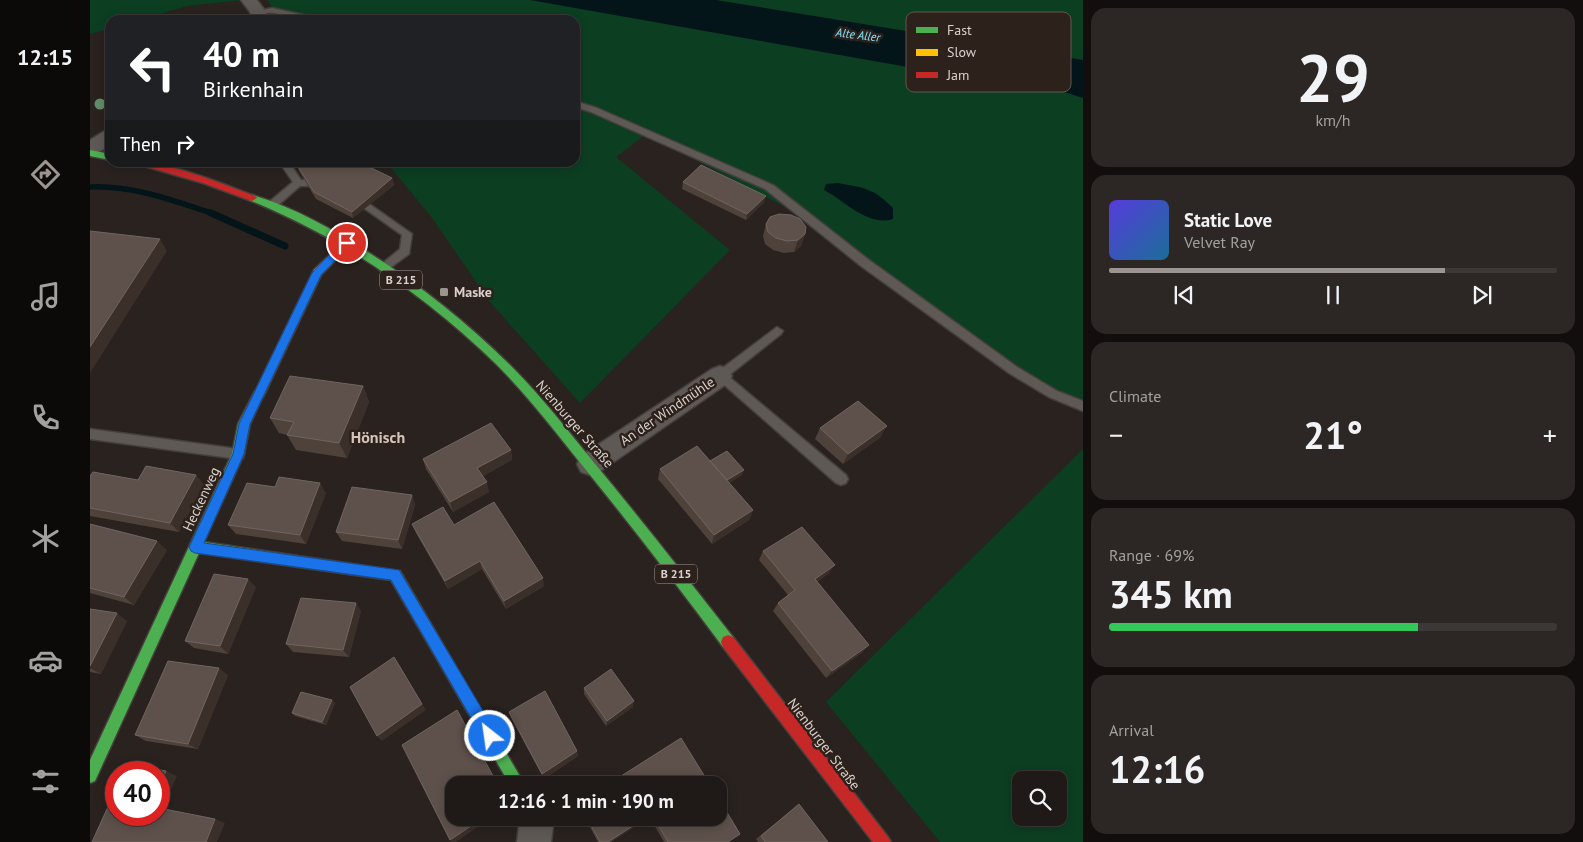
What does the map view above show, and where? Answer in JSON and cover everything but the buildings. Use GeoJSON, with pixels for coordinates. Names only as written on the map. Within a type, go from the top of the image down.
{"type":"FeatureCollection","features":[{"type":"Feature","properties":{"kind":"main road"},"geometry":{"type":"LineString","coordinates":[[90,153],[105,156]]}},
{"type":"Feature","properties":{"kind":"main road","name":"Nienburger Straße"},"geometry":{"type":"LineString","coordinates":[[154,167],[178,173],[272,205],[347,243],[383,267],[445,314],[500,362],[590,464],[883,842]]}},
{"type":"Feature","properties":{"kind":"main road"},"geometry":{"type":"LineString","coordinates":[[171,167],[178,173]]}},
{"type":"Feature","properties":{"kind":"main road","name":"Heckenweg"},"geometry":{"type":"LineString","coordinates":[[90,776],[238,454],[244,424],[317,273],[347,243]]}},
{"type":"Feature","properties":{"kind":"main road"},"geometry":{"type":"LineString","coordinates":[[195,547],[395,575],[513,776]]}},
{"type":"Feature","properties":{"kind":"street"},"geometry":{"type":"LineString","coordinates":[[90,132],[105,124]]}},
{"type":"Feature","properties":{"kind":"street"},"geometry":{"type":"LineString","coordinates":[[90,149],[105,139]]}},
{"type":"Feature","properties":{"kind":"street","name":"An der Windmühle"},"geometry":{"type":"LineString","coordinates":[[590,464],[720,376]]}},
{"type":"Feature","properties":{"kind":"street"},"geometry":{"type":"LineString","coordinates":[[534,842],[536,826]]}},
{"type":"Feature","properties":{"kind":"lane"},"geometry":{"type":"LineString","coordinates":[[256,11],[272,10],[293,15]]}},
{"type":"Feature","properties":{"kind":"lane"},"geometry":{"type":"LineString","coordinates":[[580,106],[769,187],[865,262],[1014,370],[1053,394],[1083,406]]}},
{"type":"Feature","properties":{"kind":"lane"},"geometry":{"type":"LineString","coordinates":[[287,167],[298,183]]}},
{"type":"Feature","properties":{"kind":"lane"},"geometry":{"type":"LineString","coordinates":[[272,205],[298,183],[333,182]]}},
{"type":"Feature","properties":{"kind":"lane"},"geometry":{"type":"LineString","coordinates":[[347,192],[407,234],[405,251],[383,267]]}},
{"type":"Feature","properties":{"kind":"lane"},"geometry":{"type":"LineString","coordinates":[[777,331],[720,376],[842,479]]}},
{"type":"Feature","properties":{"kind":"lane"},"geometry":{"type":"LineString","coordinates":[[90,434],[238,454]]}},
{"type":"Feature","properties":{"kind":"green space"},"geometry":{"type":"Polygon","coordinates":[[[90,0],[243,0],[187,6],[156,15],[105,15],[105,30],[90,34],[90,0]]]}},
{"type":"Feature","properties":{"kind":"green space"},"geometry":{"type":"Polygon","coordinates":[[[267,0],[1083,0],[1083,403],[1053,395],[989,353],[789,209],[646,134],[616,157],[730,250],[580,403],[490,302],[432,218],[390,167],[580,167],[580,15],[276,15],[275,10],[267,0]]]}},
{"type":"Feature","properties":{"kind":"green space"},"geometry":{"type":"Polygon","coordinates":[[[1083,449],[1083,842],[940,842],[826,702],[1083,449]]]}},
{"type":"Feature","properties":{"kind":"water","name":"Alte Aller"},"geometry":{"type":"Polygon","coordinates":[[[530,0],[716,0],[906,31],[906,67],[530,0]]]}},
{"type":"Feature","properties":{"kind":"water"},"geometry":{"type":"Polygon","coordinates":[[[1071,58],[1083,60],[1083,98],[1064,92],[1071,92],[1071,58]]]}},
{"type":"Feature","properties":{"kind":"water"},"geometry":{"type":"Polygon","coordinates":[[[838,183],[862,188],[880,196],[893,208],[893,219],[884,221],[866,216],[824,190],[826,184],[838,183]]]}},
{"type":"Feature","properties":{"kind":"waterway"},"geometry":{"type":"LineString","coordinates":[[90,187],[137,191],[211,213]]}},
{"type":"Feature","properties":{"kind":"waterway"},"geometry":{"type":"LineString","coordinates":[[211,213],[285,246]]}},
{"type":"Feature","properties":{"kind":"traffic: fast"},"geometry":{"type":"LineString","coordinates":[[90,153],[105,156]]}},
{"type":"Feature","properties":{"kind":"traffic: fast"},"geometry":{"type":"LineString","coordinates":[[252,198],[320,228],[384,267],[444,312],[499,361],[561,431],[728,642]]}},
{"type":"Feature","properties":{"kind":"traffic: fast"},"geometry":{"type":"LineString","coordinates":[[90,776],[238,454],[244,424],[259,394]]}},
{"type":"Feature","properties":{"kind":"traffic: fast"},"geometry":{"type":"LineString","coordinates":[[195,547],[395,575],[513,776]]}},
{"type":"Feature","properties":{"kind":"traffic: slow"},"geometry":{"type":"LineString","coordinates":[[259,394],[317,273],[347,243]]}},
{"type":"Feature","properties":{"kind":"traffic: jam"},"geometry":{"type":"LineString","coordinates":[[153,167],[206,181],[252,198]]}},
{"type":"Feature","properties":{"kind":"traffic: jam"},"geometry":{"type":"LineString","coordinates":[[728,642],[883,842]]}},
{"type":"Feature","properties":{"kind":"place","name":"Maske"},"geometry":{"type":"Point","coordinates":[444,292]}},
{"type":"Feature","properties":{"kind":"district","name":"Hönisch"},"geometry":{"type":"Point","coordinates":[378,437]}},
{"type":"Feature","properties":{"kind":"route"},"geometry":{"type":"LineString","coordinates":[[347,243],[317,273],[244,424],[238,454],[195,547],[395,575],[490,736]]}}]}
